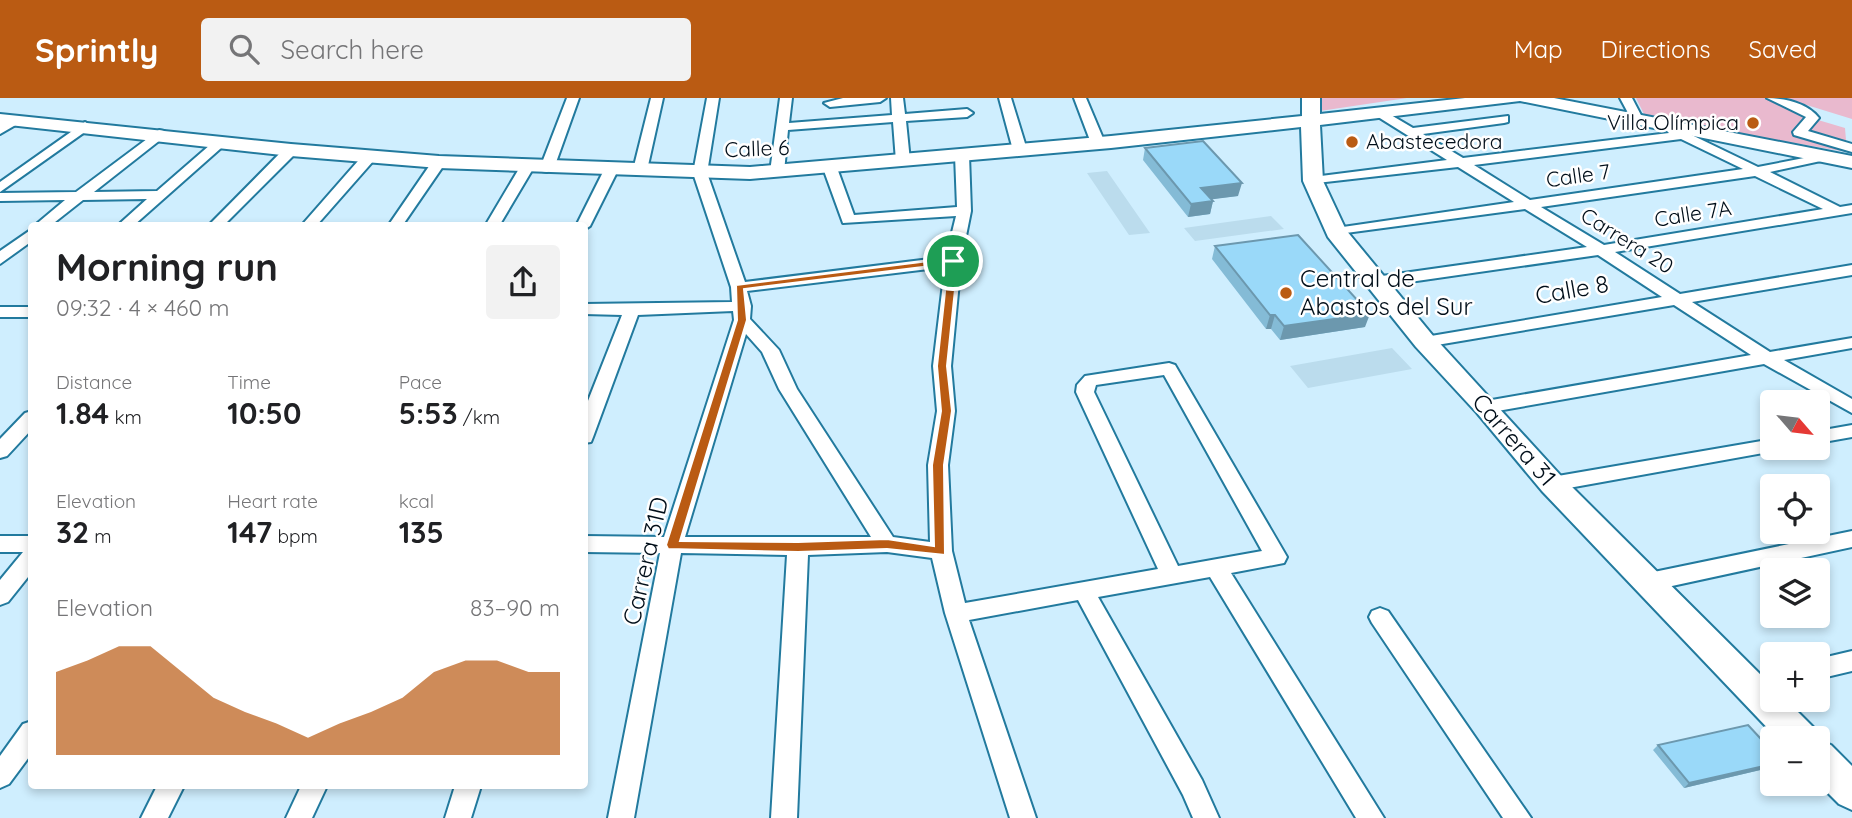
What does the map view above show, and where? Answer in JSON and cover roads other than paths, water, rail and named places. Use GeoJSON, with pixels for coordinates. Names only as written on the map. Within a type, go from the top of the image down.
{"type":"FeatureCollection","features":[{"type":"Feature","properties":{"kind":"street"},"geometry":{"type":"LineString","coordinates":[[547,167],[573,98]]}},
{"type":"Feature","properties":{"kind":"street"},"geometry":{"type":"LineString","coordinates":[[640,170],[657,98]]}},
{"type":"Feature","properties":{"kind":"street"},"geometry":{"type":"LineString","coordinates":[[713,98],[699,173],[740,287],[742,313],[770,350],[788,389],[887,544]]}},
{"type":"Feature","properties":{"kind":"street"},"geometry":{"type":"LineString","coordinates":[[777,172],[786,98]]}},
{"type":"Feature","properties":{"kind":"street"},"geometry":{"type":"LineString","coordinates":[[830,103],[880,98]]}},
{"type":"Feature","properties":{"kind":"street"},"geometry":{"type":"LineString","coordinates":[[897,98],[903,161]]}},
{"type":"Feature","properties":{"kind":"street"},"geometry":{"type":"LineString","coordinates":[[1005,98],[1020,150]]}},
{"type":"Feature","properties":{"kind":"street"},"geometry":{"type":"LineString","coordinates":[[1080,98],[1098,143]]}},
{"type":"Feature","properties":{"kind":"street","name":"Calle 6"},"geometry":{"type":"LineString","coordinates":[[5,123],[85,126],[291,150],[439,162],[699,173],[777,172],[1098,143],[1311,109],[1379,112],[1514,98]]}},
{"type":"Feature","properties":{"kind":"street"},"geometry":{"type":"LineString","coordinates":[[1527,98],[1558,101],[1638,121],[1852,162]]}},
{"type":"Feature","properties":{"kind":"street"},"geometry":{"type":"LineString","coordinates":[[1626,98],[1638,121]]}},
{"type":"Feature","properties":{"kind":"street"},"geometry":{"type":"LineString","coordinates":[[1773,98],[1810,114],[1813,118],[1798,132],[1852,148]]}},
{"type":"Feature","properties":{"kind":"street","name":"Carrera 31"},"geometry":{"type":"LineString","coordinates":[[1311,109],[1310,154],[1313,181],[1336,232],[1375,282],[1552,484],[1649,582],[1760,681]]}},
{"type":"Feature","properties":{"kind":"street","name":"Carrera 20"},"geometry":{"type":"LineString","coordinates":[[1379,112],[1601,250],[1767,358],[1852,407]]}},
{"type":"Feature","properties":{"kind":"street"},"geometry":{"type":"LineString","coordinates":[[783,127],[967,113]]}},
{"type":"Feature","properties":{"kind":"street"},"geometry":{"type":"LineString","coordinates":[[1411,132],[1504,120]]}},
{"type":"Feature","properties":{"kind":"street"},"geometry":{"type":"LineString","coordinates":[[1664,125],[1753,172],[1847,213]]}},
{"type":"Feature","properties":{"kind":"street"},"geometry":{"type":"LineString","coordinates":[[0,188],[85,126]]}},
{"type":"Feature","properties":{"kind":"street"},"geometry":{"type":"LineString","coordinates":[[46,222],[159,134]]}},
{"type":"Feature","properties":{"kind":"street"},"geometry":{"type":"LineString","coordinates":[[1313,181],[1682,135]]}},
{"type":"Feature","properties":{"kind":"street"},"geometry":{"type":"LineString","coordinates":[[129,222],[223,141]]}},
{"type":"Feature","properties":{"kind":"street"},"geometry":{"type":"LineString","coordinates":[[219,222],[291,150]]}},
{"type":"Feature","properties":{"kind":"street"},"geometry":{"type":"LineString","coordinates":[[962,155],[964,211],[953,261],[942,366],[946,411],[938,465],[941,551],[956,613],[1023,818]]}},
{"type":"Feature","properties":{"kind":"street"},"geometry":{"type":"LineString","coordinates":[[312,222],[370,156]]}},
{"type":"Feature","properties":{"kind":"street","name":"Calle 7"},"geometry":{"type":"LineString","coordinates":[[1336,232],[1753,172],[1825,156]]}},
{"type":"Feature","properties":{"kind":"street"},"geometry":{"type":"LineString","coordinates":[[398,222],[439,162]]}},
{"type":"Feature","properties":{"kind":"street"},"geometry":{"type":"LineString","coordinates":[[494,222],[527,167]]}},
{"type":"Feature","properties":{"kind":"street"},"geometry":{"type":"LineString","coordinates":[[830,168],[848,220],[964,211]]}},
{"type":"Feature","properties":{"kind":"street"},"geometry":{"type":"LineString","coordinates":[[585,222],[611,170]]}},
{"type":"Feature","properties":{"kind":"street"},"geometry":{"type":"LineString","coordinates":[[0,197],[159,195]]}},
{"type":"Feature","properties":{"kind":"street","name":"Calle 7A"},"geometry":{"type":"LineString","coordinates":[[1375,282],[1847,213]]}},
{"type":"Feature","properties":{"kind":"street"},"geometry":{"type":"LineString","coordinates":[[0,259],[28,236]]}},
{"type":"Feature","properties":{"kind":"street"},"geometry":{"type":"LineString","coordinates":[[740,287],[953,261]]}},
{"type":"Feature","properties":{"kind":"street","name":"Calle 8"},"geometry":{"type":"LineString","coordinates":[[1425,342],[1852,270]]}},
{"type":"Feature","properties":{"kind":"street"},"geometry":{"type":"LineString","coordinates":[[588,309],[742,313]]}},
{"type":"Feature","properties":{"kind":"street"},"geometry":{"type":"LineString","coordinates":[[588,426],[632,310]]}},
{"type":"Feature","properties":{"kind":"street"},"geometry":{"type":"LineString","coordinates":[[0,312],[28,311]]}},
{"type":"Feature","properties":{"kind":"street","name":"Carrera 31D"},"geometry":{"type":"LineString","coordinates":[[621,818],[672,545],[742,313]]}},
{"type":"Feature","properties":{"kind":"street"},"geometry":{"type":"LineString","coordinates":[[1486,407],[1852,342]]}},
{"type":"Feature","properties":{"kind":"street"},"geometry":{"type":"LineString","coordinates":[[956,613],[1276,557],[1169,369],[1091,380],[1086,384],[1085,392],[1172,575]]}},
{"type":"Feature","properties":{"kind":"street"},"geometry":{"type":"LineString","coordinates":[[0,451],[28,421]]}},
{"type":"Feature","properties":{"kind":"street"},"geometry":{"type":"LineString","coordinates":[[1830,436],[1852,431]]}},
{"type":"Feature","properties":{"kind":"street"},"geometry":{"type":"LineString","coordinates":[[1552,484],[1760,447]]}},
{"type":"Feature","properties":{"kind":"street"},"geometry":{"type":"LineString","coordinates":[[1649,582],[1852,539]]}},
{"type":"Feature","properties":{"kind":"street"},"geometry":{"type":"LineString","coordinates":[[0,544],[28,544]]}},
{"type":"Feature","properties":{"kind":"street"},"geometry":{"type":"LineString","coordinates":[[588,544],[798,547],[887,544],[941,551]]}},
{"type":"Feature","properties":{"kind":"street"},"geometry":{"type":"LineString","coordinates":[[783,818],[798,547]]}},
{"type":"Feature","properties":{"kind":"street"},"geometry":{"type":"LineString","coordinates":[[0,596],[28,560]]}},
{"type":"Feature","properties":{"kind":"street"},"geometry":{"type":"LineString","coordinates":[[1216,568],[1371,818]]}},
{"type":"Feature","properties":{"kind":"street"},"geometry":{"type":"LineString","coordinates":[[1084,591],[1193,788],[1206,818]]}},
{"type":"Feature","properties":{"kind":"street"},"geometry":{"type":"LineString","coordinates":[[1380,617],[1518,818]]}},
{"type":"Feature","properties":{"kind":"street"},"geometry":{"type":"LineString","coordinates":[[1830,666],[1852,661]]}},
{"type":"Feature","properties":{"kind":"street"},"geometry":{"type":"LineString","coordinates":[[0,776],[28,738]]}},
{"type":"Feature","properties":{"kind":"street"},"geometry":{"type":"LineString","coordinates":[[1830,769],[1852,792]]}},
{"type":"Feature","properties":{"kind":"street"},"geometry":{"type":"LineString","coordinates":[[154,818],[169,789]]}},
{"type":"Feature","properties":{"kind":"street"},"geometry":{"type":"LineString","coordinates":[[299,818],[313,789]]}},
{"type":"Feature","properties":{"kind":"street"},"geometry":{"type":"LineString","coordinates":[[458,818],[467,789]]}},
{"type":"Feature","properties":{"kind":"place","name":"Villa Olímpica"},"geometry":{"type":"Point","coordinates":[1753,123]}},
{"type":"Feature","properties":{"kind":"place","name":"Abastecedora"},"geometry":{"type":"Point","coordinates":[1352,142]}},
{"type":"Feature","properties":{"kind":"place","name":"Central de Abastos del Sur"},"geometry":{"type":"Point","coordinates":[1286,293]}}]}
